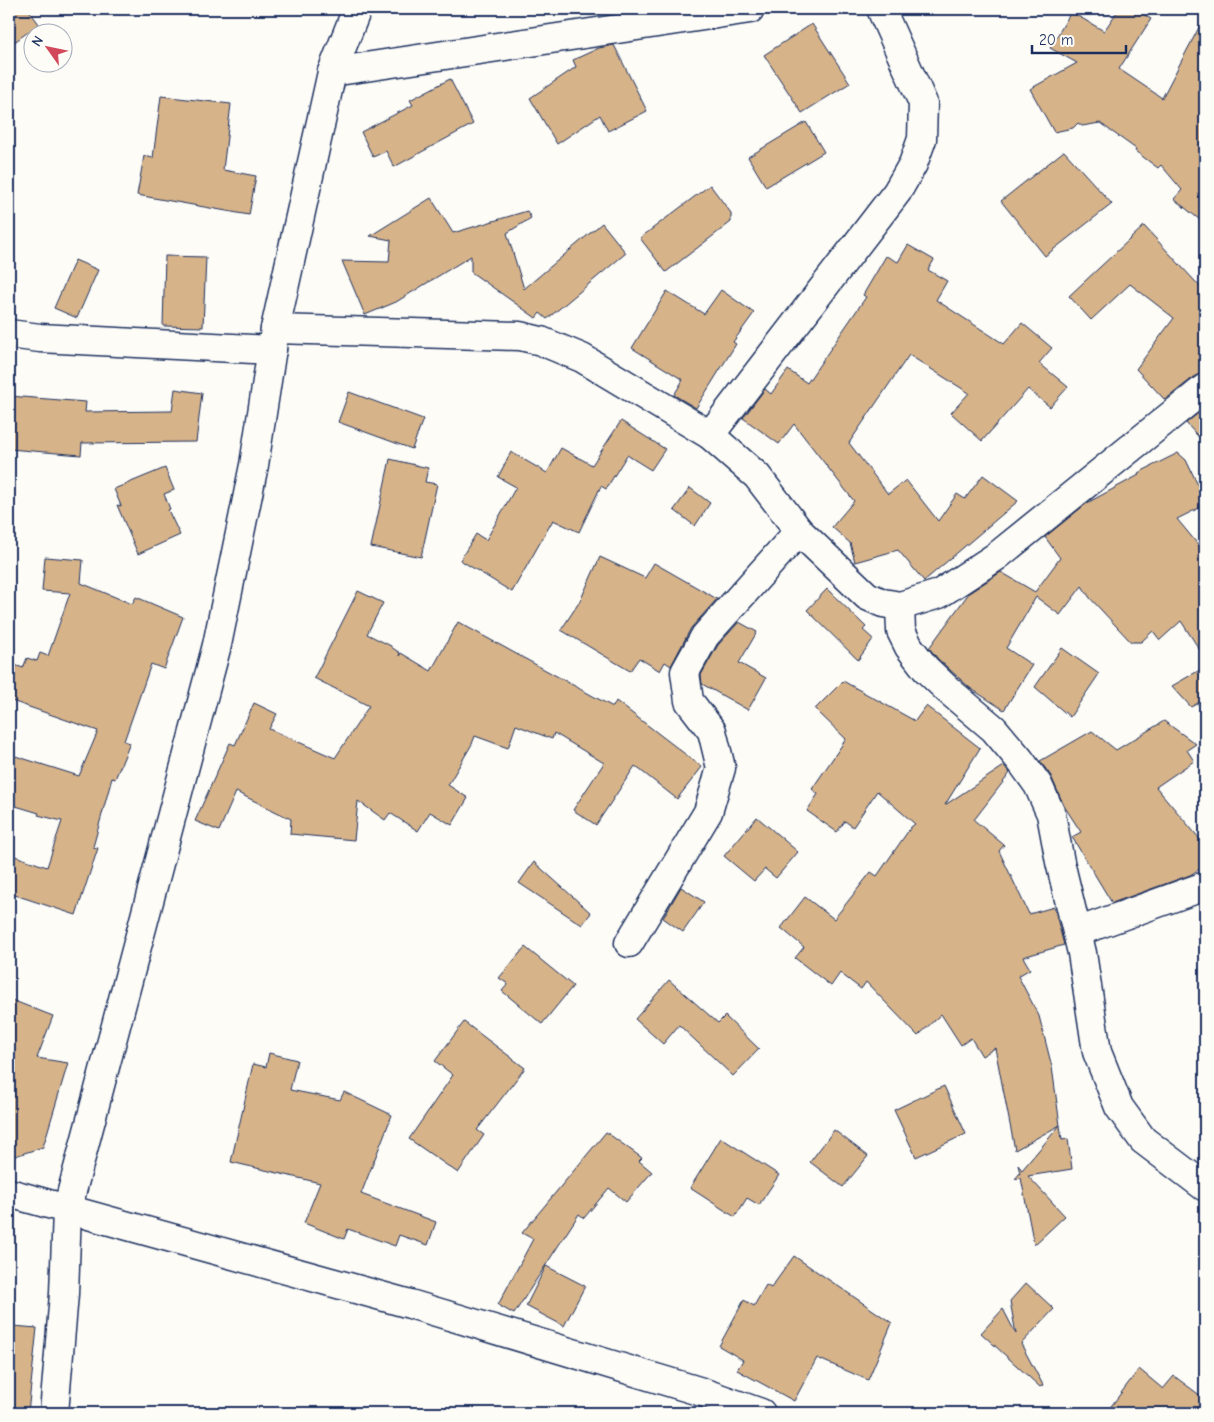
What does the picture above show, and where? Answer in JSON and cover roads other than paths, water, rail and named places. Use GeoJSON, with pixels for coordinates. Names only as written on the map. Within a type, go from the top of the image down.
{"type":"FeatureCollection","features":[{"type":"Feature","properties":{"kind":"street"},"geometry":{"type":"LineString","coordinates":[[54,1413],[64,1294],[67,1210],[217,646],[254,465],[274,339],[332,72],[357,9]]}},
{"type":"Feature","properties":{"kind":"street"},"geometry":{"type":"LineString","coordinates":[[332,72],[750,9]]}},
{"type":"Feature","properties":{"kind":"street"},"geometry":{"type":"LineString","coordinates":[[710,435],[897,192],[913,164],[922,139],[923,102],[881,9]]}},
{"type":"Feature","properties":{"kind":"street"},"geometry":{"type":"LineString","coordinates":[[9,334],[40,338],[274,339],[497,335],[520,336],[541,341],[582,358],[710,435],[757,476],[799,531],[868,596],[883,603],[900,606],[939,594],[997,556],[1205,388]]}},
{"type":"Feature","properties":{"kind":"street"},"geometry":{"type":"LineString","coordinates":[[629,943],[708,812],[721,768],[712,731],[689,701],[685,672],[705,636],[799,531]]}},
{"type":"Feature","properties":{"kind":"street"},"geometry":{"type":"LineString","coordinates":[[900,606],[901,630],[909,647],[926,669],[948,690],[994,728],[1038,785],[1051,814],[1060,862],[1082,953],[1097,1052],[1119,1107],[1144,1140],[1205,1187]]}},
{"type":"Feature","properties":{"kind":"street"},"geometry":{"type":"LineString","coordinates":[[1077,932],[1205,886]]}},
{"type":"Feature","properties":{"kind":"street"},"geometry":{"type":"LineString","coordinates":[[9,1192],[67,1210],[410,1304],[702,1392],[761,1413]]}}]}
